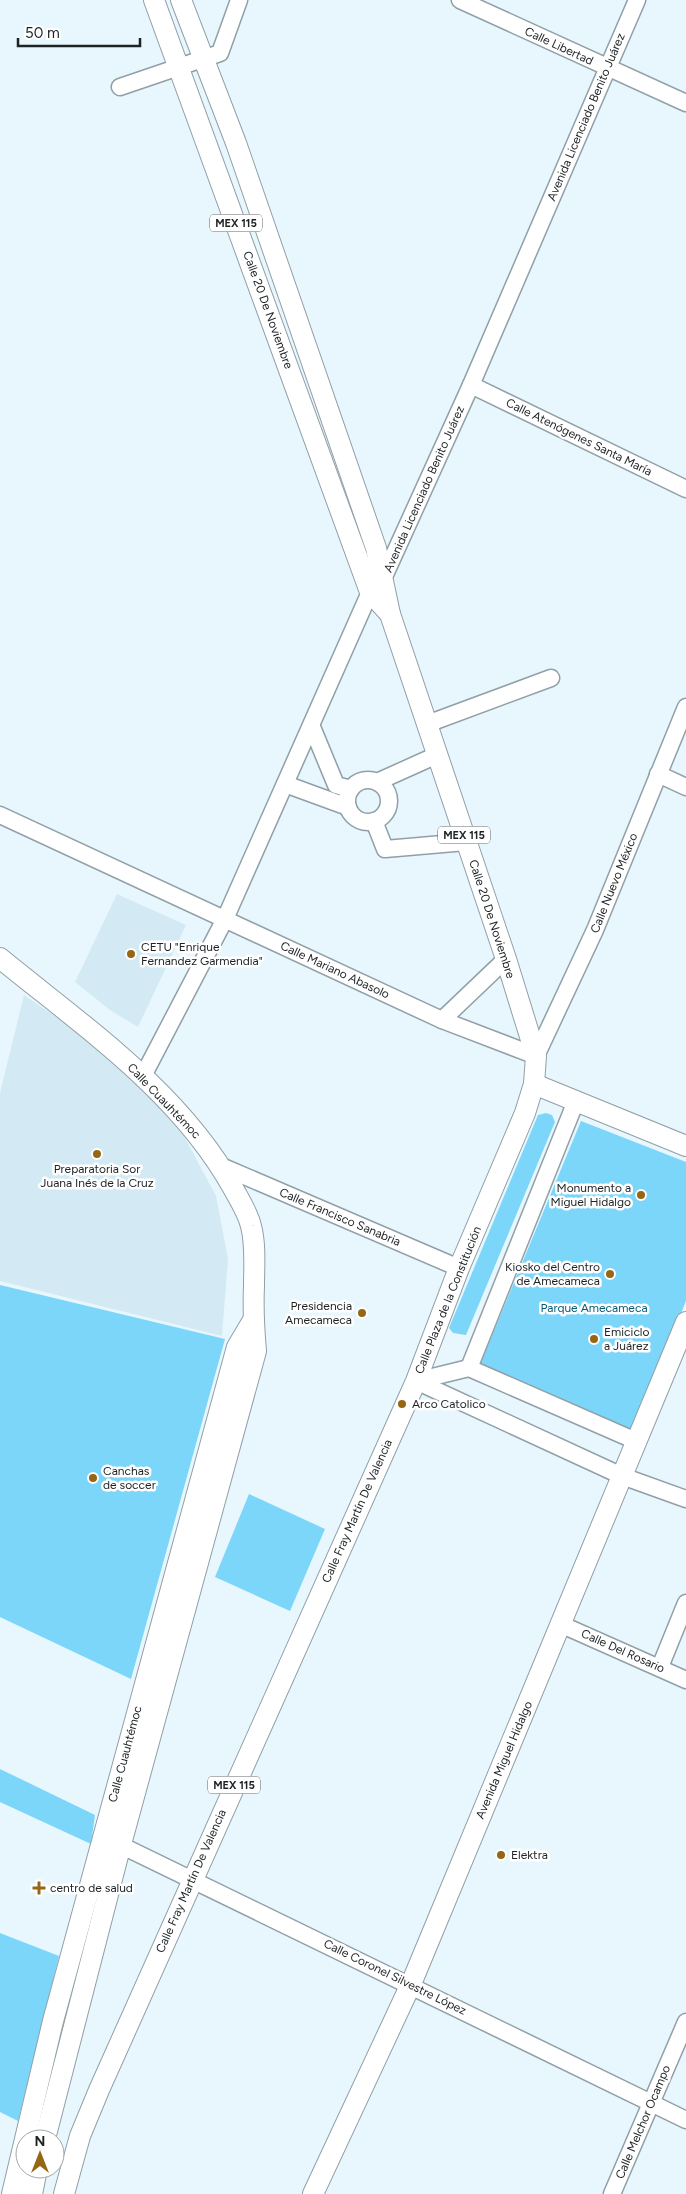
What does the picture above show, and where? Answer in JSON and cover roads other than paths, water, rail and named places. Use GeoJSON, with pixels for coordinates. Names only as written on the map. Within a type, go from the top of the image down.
{"type":"FeatureCollection","features":[{"type":"Feature","properties":{"kind":"main road","name":"Calle 20 De Noviembre"},"geometry":{"type":"LineString","coordinates":[[154,0],[377,586],[390,614],[506,959],[536,1056],[534,1084]]}},
{"type":"Feature","properties":{"kind":"main road","name":"Calle 20 De Noviembre"},"geometry":{"type":"LineString","coordinates":[[181,0],[236,143],[376,548],[377,586]]}},
{"type":"Feature","properties":{"kind":"main road"},"geometry":{"type":"LineString","coordinates":[[212,156],[236,143]]}},
{"type":"Feature","properties":{"kind":"main road","name":"Calle Cuauhtémoc"},"geometry":{"type":"LineString","coordinates":[[0,958],[143,1076],[190,1125],[221,1166],[251,1225],[254,1252],[253,1320],[256,1351],[203,1507],[157,1675],[103,1837],[71,1954],[12,2194]]}},
{"type":"Feature","properties":{"kind":"main road"},"geometry":{"type":"LineString","coordinates":[[534,1084],[686,1146]]}},
{"type":"Feature","properties":{"kind":"main road","name":"Calle Plaza de la Constitución"},"geometry":{"type":"LineString","coordinates":[[416,1381],[460,1268],[525,1113],[534,1084]]}},
{"type":"Feature","properties":{"kind":"main road","name":"Avenida Miguel Hidalgo"},"geometry":{"type":"LineString","coordinates":[[313,2194],[410,1984],[686,1322]]}},
{"type":"Feature","properties":{"kind":"main road","name":"Calle Fray Martín De Valencia"},"geometry":{"type":"LineString","coordinates":[[64,2194],[80,2136],[99,2090],[192,1878],[416,1381]]}},
{"type":"Feature","properties":{"kind":"main road","name":"Calle Cuauhtémoc"},"geometry":{"type":"LineString","coordinates":[[48,2129],[121,1844],[157,1675]]}},
{"type":"Feature","properties":{"kind":"main road"},"geometry":{"type":"LineString","coordinates":[[71,1954],[92,1959]]}},
{"type":"Feature","properties":{"kind":"main road"},"geometry":{"type":"LineString","coordinates":[[32,2194],[35,2179]]}},
{"type":"Feature","properties":{"kind":"street"},"geometry":{"type":"LineString","coordinates":[[120,87],[220,53],[239,0]]}},
{"type":"Feature","properties":{"kind":"street","name":"Calle Libertad"},"geometry":{"type":"LineString","coordinates":[[460,0],[686,103]]}},
{"type":"Feature","properties":{"kind":"street","name":"Avenida Licenciado Benito Juárez"},"geometry":{"type":"LineString","coordinates":[[143,1076],[225,918],[285,784],[471,385],[637,0]]}},
{"type":"Feature","properties":{"kind":"street","name":"Calle Atenógenes Santa María"},"geometry":{"type":"LineString","coordinates":[[471,385],[686,489]]}},
{"type":"Feature","properties":{"kind":"street"},"geometry":{"type":"LineString","coordinates":[[427,724],[551,678]]}},
{"type":"Feature","properties":{"kind":"street","name":"Calle Nuevo México"},"geometry":{"type":"LineString","coordinates":[[536,1056],[595,930],[686,707]]}},
{"type":"Feature","properties":{"kind":"street"},"geometry":{"type":"LineString","coordinates":[[312,727],[336,785],[351,789]]}},
{"type":"Feature","properties":{"kind":"street"},"geometry":{"type":"LineString","coordinates":[[376,782],[387,792],[389,799],[385,812],[374,821],[360,820],[348,807],[347,800],[351,789],[362,781],[376,782],[437,755]]}},
{"type":"Feature","properties":{"kind":"street"},"geometry":{"type":"LineString","coordinates":[[658,774],[686,787]]}},
{"type":"Feature","properties":{"kind":"street"},"geometry":{"type":"LineString","coordinates":[[285,784],[348,807]]}},
{"type":"Feature","properties":{"kind":"street","name":"Calle Mariano Abasolo"},"geometry":{"type":"LineString","coordinates":[[0,815],[442,1020],[536,1056]]}},
{"type":"Feature","properties":{"kind":"street"},"geometry":{"type":"LineString","coordinates":[[374,821],[385,849],[466,842]]}},
{"type":"Feature","properties":{"kind":"street"},"geometry":{"type":"LineString","coordinates":[[442,1020],[506,959]]}},
{"type":"Feature","properties":{"kind":"street"},"geometry":{"type":"LineString","coordinates":[[469,1368],[576,1101]]}},
{"type":"Feature","properties":{"kind":"street","name":"Calle Francisco Sanabria"},"geometry":{"type":"LineString","coordinates":[[221,1166],[460,1268]]}},
{"type":"Feature","properties":{"kind":"street"},"geometry":{"type":"LineString","coordinates":[[416,1381],[469,1368],[636,1441]]}},
{"type":"Feature","properties":{"kind":"street","name":"Calle Plaza de la Constitución"},"geometry":{"type":"LineString","coordinates":[[416,1381],[622,1476],[686,1499]]}},
{"type":"Feature","properties":{"kind":"street"},"geometry":{"type":"LineString","coordinates":[[660,1667],[686,1603]]}},
{"type":"Feature","properties":{"kind":"street","name":"Calle Del Rosario"},"geometry":{"type":"LineString","coordinates":[[560,1624],[686,1680]]}},
{"type":"Feature","properties":{"kind":"street","name":"Calle Coronel Silvestre López"},"geometry":{"type":"LineString","coordinates":[[103,1837],[192,1878],[686,2120]]}},
{"type":"Feature","properties":{"kind":"street","name":"Calle Melchor Ocampo"},"geometry":{"type":"LineString","coordinates":[[612,2194],[686,2022]]}},
{"type":"Feature","properties":{"kind":"place","name":"CETU \"Enrique Fernandez Garmendia\""},"geometry":{"type":"Point","coordinates":[131,954]}},
{"type":"Feature","properties":{"kind":"place","name":"Preparatoria Sor Juana Inés de la Cruz"},"geometry":{"type":"Point","coordinates":[97,1154]}},
{"type":"Feature","properties":{"kind":"place","name":"Monumento a Miguel Hidalgo"},"geometry":{"type":"Point","coordinates":[641,1195]}},
{"type":"Feature","properties":{"kind":"place","name":"Kiosko del Centro de Amecameca"},"geometry":{"type":"Point","coordinates":[610,1274]}},
{"type":"Feature","properties":{"kind":"place","name":"Presidencia Amecameca"},"geometry":{"type":"Point","coordinates":[362,1313]}},
{"type":"Feature","properties":{"kind":"place","name":"Emiciclo a Juárez"},"geometry":{"type":"Point","coordinates":[594,1339]}},
{"type":"Feature","properties":{"kind":"place","name":"Arco Catolico"},"geometry":{"type":"Point","coordinates":[402,1404]}},
{"type":"Feature","properties":{"kind":"place","name":"Canchas de soccer"},"geometry":{"type":"Point","coordinates":[93,1478]}},
{"type":"Feature","properties":{"kind":"place","name":"Elektra"},"geometry":{"type":"Point","coordinates":[501,1855]}},
{"type":"Feature","properties":{"kind":"place","name":"centro de salud"},"geometry":{"type":"Point","coordinates":[39,1888]}},
{"type":"Feature","properties":{"kind":"park label","name":"Parque Amecameca"},"geometry":{"type":"Point","coordinates":[594,1308]}}]}
